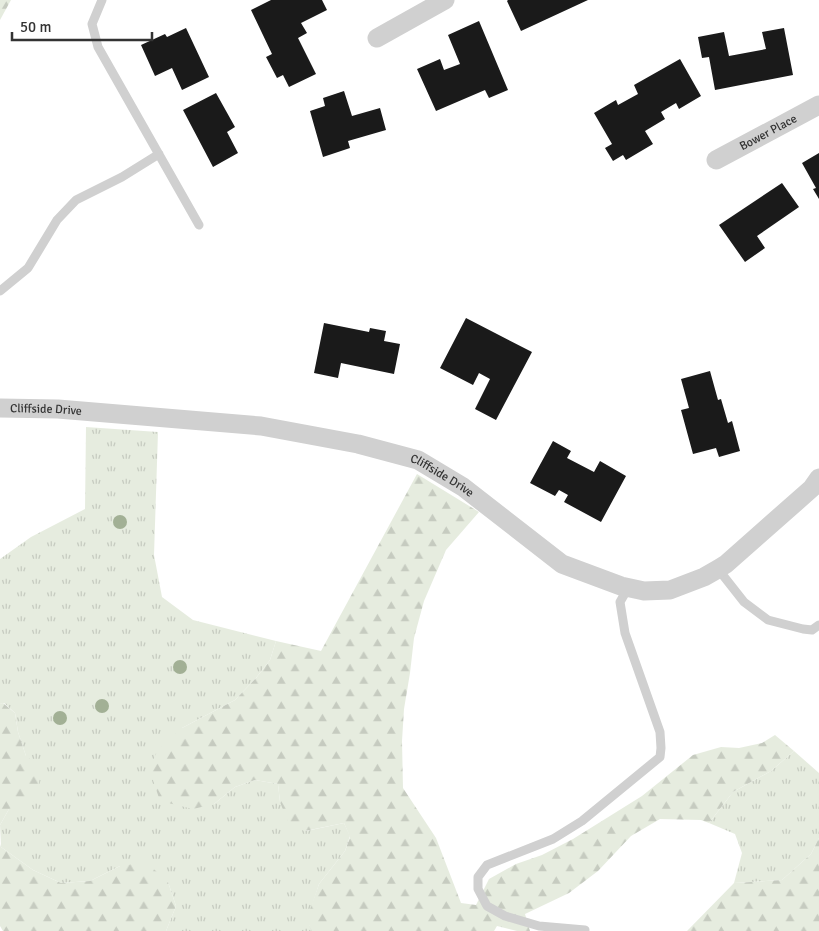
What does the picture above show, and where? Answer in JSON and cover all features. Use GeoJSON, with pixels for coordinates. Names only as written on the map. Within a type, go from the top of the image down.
{"type":"FeatureCollection","features":[{"type":"Feature","properties":{"kind":"street"},"geometry":{"type":"LineString","coordinates":[[377,38],[445,0]]}},
{"type":"Feature","properties":{"kind":"street","name":"Bower Place"},"geometry":{"type":"LineString","coordinates":[[716,160],[819,105]]}},
{"type":"Feature","properties":{"kind":"street","name":"Cliffside Drive"},"geometry":{"type":"LineString","coordinates":[[0,408],[58,409],[262,426],[358,444],[418,460],[463,487],[562,564],[628,588],[644,591],[670,590],[704,577],[726,564],[812,488],[819,478]]}},
{"type":"Feature","properties":{"kind":"lane"},"geometry":{"type":"LineString","coordinates":[[102,0],[92,24],[98,47],[200,225]]}},
{"type":"Feature","properties":{"kind":"lane"},"geometry":{"type":"LineString","coordinates":[[0,291],[28,268],[58,220],[76,200],[122,177],[159,154]]}},
{"type":"Feature","properties":{"kind":"lane"},"geometry":{"type":"LineString","coordinates":[[718,569],[744,602],[768,620],[812,630],[819,625]]}},
{"type":"Feature","properties":{"kind":"lane"},"geometry":{"type":"LineString","coordinates":[[586,930],[539,926],[505,916],[487,906],[478,889],[478,877],[487,865],[553,839],[582,821],[660,757],[660,732],[625,633],[620,602],[628,588]]}},
{"type":"Feature","properties":{"kind":"green space"},"geometry":{"type":"Polygon","coordinates":[[[0,0],[11,0],[0,20],[0,0]]]}},
{"type":"Feature","properties":{"kind":"green space"},"geometry":{"type":"Polygon","coordinates":[[[86,427],[158,432],[154,555],[162,597],[193,620],[276,641],[270,660],[235,700],[182,728],[214,804],[235,787],[255,780],[278,784],[280,802],[306,831],[344,823],[350,836],[345,851],[319,884],[308,918],[311,931],[166,931],[176,906],[168,882],[120,866],[90,881],[61,883],[33,870],[1,847],[0,825],[9,809],[26,756],[18,732],[15,713],[4,703],[0,704],[0,559],[31,537],[85,509],[86,427]]]}},
{"type":"Feature","properties":{"kind":"green space"},"geometry":{"type":"Polygon","coordinates":[[[417,474],[479,512],[446,550],[424,601],[414,638],[404,709],[402,741],[403,788],[436,838],[461,903],[476,905],[489,879],[516,864],[542,855],[573,839],[642,796],[693,755],[721,747],[739,748],[762,743],[775,735],[794,751],[771,771],[733,792],[709,823],[701,820],[660,819],[631,836],[598,871],[569,893],[525,914],[530,931],[517,931],[497,926],[494,931],[311,931],[307,918],[319,884],[345,851],[350,837],[344,823],[305,831],[290,827],[280,802],[278,784],[255,780],[235,787],[214,804],[193,809],[160,801],[149,768],[158,750],[182,728],[235,700],[270,660],[276,641],[321,651],[417,474]]]}},
{"type":"Feature","properties":{"kind":"green space"},"geometry":{"type":"Polygon","coordinates":[[[3,703],[15,713],[18,732],[26,756],[41,767],[37,800],[9,809],[0,825],[0,704],[3,703]]]}},
{"type":"Feature","properties":{"kind":"green space"},"geometry":{"type":"Polygon","coordinates":[[[794,751],[819,773],[819,838],[811,854],[782,880],[734,883],[742,853],[735,834],[709,823],[733,792],[771,771],[794,751]]]}},
{"type":"Feature","properties":{"kind":"green space"},"geometry":{"type":"Polygon","coordinates":[[[819,838],[819,931],[687,931],[734,883],[782,880],[811,854],[819,838]]]}},
{"type":"Feature","properties":{"kind":"green space"},"geometry":{"type":"Polygon","coordinates":[[[0,844],[1,847],[33,870],[61,883],[90,881],[120,866],[146,862],[168,882],[176,906],[166,931],[3,931],[0,926],[0,844]]]}},
{"type":"Feature","properties":{"kind":"building"},"geometry":{"type":"Polygon","coordinates":[[[271,0],[322,0],[327,10],[301,23],[307,33],[298,38],[316,74],[289,87],[283,75],[277,78],[266,57],[272,54],[251,10],[271,0]]]}},
{"type":"Feature","properties":{"kind":"building"},"geometry":{"type":"Polygon","coordinates":[[[508,0],[588,0],[521,31],[508,0]]]}},
{"type":"Feature","properties":{"kind":"building"},"geometry":{"type":"Polygon","coordinates":[[[479,21],[508,90],[489,98],[485,90],[436,111],[417,69],[440,59],[444,70],[460,64],[448,35],[479,21]]]}},
{"type":"Feature","properties":{"kind":"building"},"geometry":{"type":"Polygon","coordinates":[[[186,28],[209,77],[182,90],[172,68],[155,76],[141,45],[165,34],[167,37],[186,28]]]}},
{"type":"Feature","properties":{"kind":"building"},"geometry":{"type":"Polygon","coordinates":[[[784,28],[793,75],[715,90],[709,57],[702,58],[698,37],[724,32],[729,56],[766,49],[762,32],[784,28]]]}},
{"type":"Feature","properties":{"kind":"building"},"geometry":{"type":"Polygon","coordinates":[[[680,59],[701,96],[679,109],[676,103],[661,112],[665,119],[645,131],[653,144],[626,160],[623,155],[613,161],[605,148],[612,144],[594,113],[616,100],[618,105],[638,94],[634,85],[680,59]]]}},
{"type":"Feature","properties":{"kind":"building"},"geometry":{"type":"Polygon","coordinates":[[[344,91],[352,116],[380,108],[386,130],[348,141],[350,148],[323,157],[310,111],[325,106],[323,98],[344,91]]]}},
{"type":"Feature","properties":{"kind":"building"},"geometry":{"type":"Polygon","coordinates":[[[216,93],[235,127],[227,132],[238,153],[213,167],[183,110],[216,93]]]}},
{"type":"Feature","properties":{"kind":"building"},"geometry":{"type":"Polygon","coordinates":[[[819,153],[819,199],[813,189],[816,188],[802,163],[819,153]]]}},
{"type":"Feature","properties":{"kind":"building"},"geometry":{"type":"Polygon","coordinates":[[[782,183],[799,207],[757,236],[765,248],[745,262],[719,225],[782,183]]]}},
{"type":"Feature","properties":{"kind":"building"},"geometry":{"type":"Polygon","coordinates":[[[466,318],[532,352],[496,420],[475,409],[490,379],[479,373],[473,385],[440,368],[466,318]]]}},
{"type":"Feature","properties":{"kind":"building"},"geometry":{"type":"Polygon","coordinates":[[[324,323],[369,332],[370,328],[386,331],[384,341],[400,344],[394,374],[341,363],[338,378],[314,373],[324,323]]]}},
{"type":"Feature","properties":{"kind":"building"},"geometry":{"type":"Polygon","coordinates":[[[710,371],[718,400],[721,399],[728,423],[732,421],[740,451],[719,457],[716,448],[693,454],[681,410],[689,408],[681,379],[710,371]]]}},
{"type":"Feature","properties":{"kind":"building"},"geometry":{"type":"Polygon","coordinates":[[[553,441],[571,451],[567,458],[594,472],[600,461],[626,476],[601,522],[564,502],[568,495],[559,490],[555,496],[530,483],[553,441]]]}}]}
